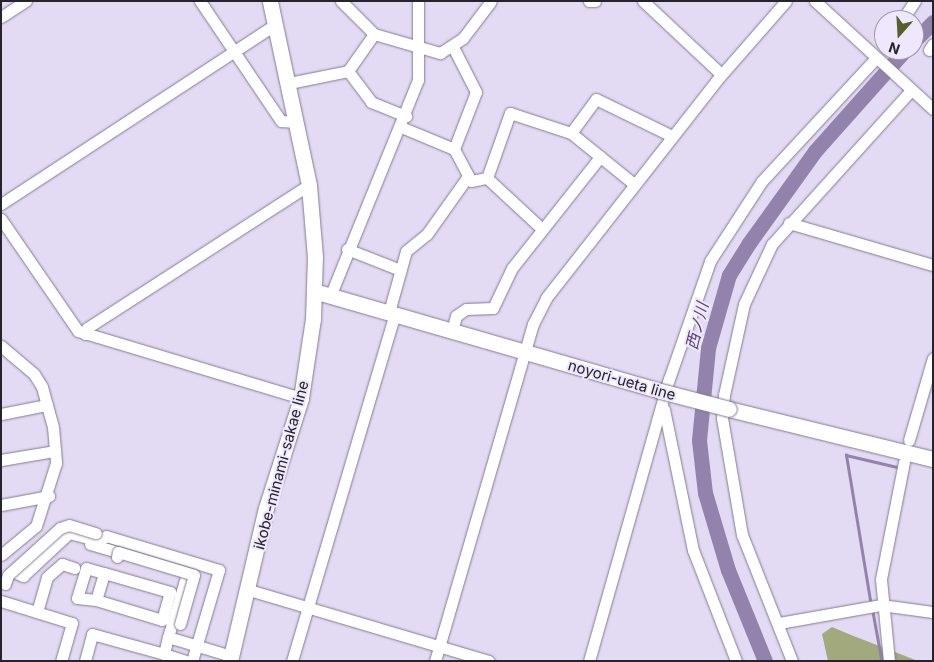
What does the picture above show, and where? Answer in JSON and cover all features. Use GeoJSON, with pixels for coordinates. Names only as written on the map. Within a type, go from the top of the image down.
{"type":"FeatureCollection","features":[{"type":"Feature","properties":{"kind":"main road","name":"ikobe-minami-sakae line"},"geometry":{"type":"LineString","coordinates":[[230,658],[249,590],[266,508],[301,398],[314,291],[309,185],[289,83],[270,1]]}},
{"type":"Feature","properties":{"kind":"main road","name":"noyori-ueta line"},"geometry":{"type":"LineString","coordinates":[[314,291],[330,294],[525,353],[729,410],[933,459]]}},
{"type":"Feature","properties":{"kind":"street"},"geometry":{"type":"LineString","coordinates":[[1,17],[26,1]]}},
{"type":"Feature","properties":{"kind":"street"},"geometry":{"type":"LineString","coordinates":[[200,1],[281,121],[296,122]]}},
{"type":"Feature","properties":{"kind":"street"},"geometry":{"type":"LineString","coordinates":[[341,1],[374,34],[419,50],[440,53],[453,47],[491,1]]}},
{"type":"Feature","properties":{"kind":"street"},"geometry":{"type":"LineString","coordinates":[[330,294],[406,116],[418,80],[418,1]]}},
{"type":"Feature","properties":{"kind":"street"},"geometry":{"type":"LineString","coordinates":[[589,1],[595,1]]}},
{"type":"Feature","properties":{"kind":"street"},"geometry":{"type":"LineString","coordinates":[[643,1],[721,74]]}},
{"type":"Feature","properties":{"kind":"street"},"geometry":{"type":"LineString","coordinates":[[435,661],[525,353],[546,298],[721,74],[786,1]]}},
{"type":"Feature","properties":{"kind":"street"},"geometry":{"type":"LineString","coordinates":[[815,1],[874,56]]}},
{"type":"Feature","properties":{"kind":"street"},"geometry":{"type":"LineString","coordinates":[[1,204],[275,25]]}},
{"type":"Feature","properties":{"kind":"street"},"geometry":{"type":"LineString","coordinates":[[289,83],[348,71],[374,34]]}},
{"type":"Feature","properties":{"kind":"street"},"geometry":{"type":"LineString","coordinates":[[453,47],[476,92],[454,149]]}},
{"type":"Feature","properties":{"kind":"street"},"geometry":{"type":"LineString","coordinates":[[589,661],[664,406],[669,379],[710,261],[731,225],[762,181],[874,60]]}},
{"type":"Feature","properties":{"kind":"street"},"geometry":{"type":"LineString","coordinates":[[878,60],[933,109]]}},
{"type":"Feature","properties":{"kind":"street"},"geometry":{"type":"LineString","coordinates":[[348,71],[371,102],[406,116]]}},
{"type":"Feature","properties":{"kind":"street"},"geometry":{"type":"LineString","coordinates":[[792,661],[780,624],[742,536],[722,418],[750,285],[789,223],[911,90]]}},
{"type":"Feature","properties":{"kind":"street"},"geometry":{"type":"LineString","coordinates":[[571,133],[596,99],[672,136]]}},
{"type":"Feature","properties":{"kind":"street"},"geometry":{"type":"LineString","coordinates":[[487,178],[510,113],[571,133],[634,184]]}},
{"type":"Feature","properties":{"kind":"street"},"geometry":{"type":"LineString","coordinates":[[401,127],[454,149],[471,181],[487,178]]}},
{"type":"Feature","properties":{"kind":"street"},"geometry":{"type":"LineString","coordinates":[[452,331],[456,316],[466,310],[493,308],[512,268],[600,157]]}},
{"type":"Feature","properties":{"kind":"street"},"geometry":{"type":"LineString","coordinates":[[292,661],[392,313],[400,270],[406,251],[428,234],[468,176]]}},
{"type":"Feature","properties":{"kind":"street"},"geometry":{"type":"LineString","coordinates":[[487,178],[542,229]]}},
{"type":"Feature","properties":{"kind":"street"},"geometry":{"type":"LineString","coordinates":[[85,334],[87,328],[309,185]]}},
{"type":"Feature","properties":{"kind":"street"},"geometry":{"type":"LineString","coordinates":[[1,219],[73,327],[85,334],[301,398]]}},
{"type":"Feature","properties":{"kind":"street"},"geometry":{"type":"LineString","coordinates":[[789,223],[933,265]]}},
{"type":"Feature","properties":{"kind":"street"},"geometry":{"type":"LineString","coordinates":[[348,249],[361,258],[400,270]]}},
{"type":"Feature","properties":{"kind":"street"},"geometry":{"type":"LineString","coordinates":[[1,346],[34,374],[47,405],[55,451],[49,496],[36,525],[1,555]]}},
{"type":"Feature","properties":{"kind":"street"},"geometry":{"type":"LineString","coordinates":[[909,440],[933,358]]}},
{"type":"Feature","properties":{"kind":"street"},"geometry":{"type":"LineString","coordinates":[[1,414],[47,405]]}},
{"type":"Feature","properties":{"kind":"street"},"geometry":{"type":"LineString","coordinates":[[664,406],[692,550],[736,661]]}},
{"type":"Feature","properties":{"kind":"street"},"geometry":{"type":"LineString","coordinates":[[1,460],[55,451]]}},
{"type":"Feature","properties":{"kind":"street"},"geometry":{"type":"LineString","coordinates":[[889,661],[881,605],[883,556],[904,462]]}},
{"type":"Feature","properties":{"kind":"street"},"geometry":{"type":"LineString","coordinates":[[1,505],[49,496]]}},
{"type":"Feature","properties":{"kind":"street"},"geometry":{"type":"LineString","coordinates":[[36,525],[50,542]]}},
{"type":"Feature","properties":{"kind":"street"},"geometry":{"type":"LineString","coordinates":[[61,661],[72,622],[1,600],[8,575],[60,528],[68,525],[101,535],[188,569],[219,570],[192,661]]}},
{"type":"Feature","properties":{"kind":"street"},"geometry":{"type":"LineString","coordinates":[[8,571],[23,576],[50,542],[72,533],[98,541],[101,535]]}},
{"type":"Feature","properties":{"kind":"street"},"geometry":{"type":"LineString","coordinates":[[65,536],[116,554],[118,552],[194,575],[180,624],[164,654]]}},
{"type":"Feature","properties":{"kind":"street"},"geometry":{"type":"LineString","coordinates":[[96,600],[116,554]]}},
{"type":"Feature","properties":{"kind":"street"},"geometry":{"type":"LineString","coordinates":[[37,612],[47,577],[62,564],[74,568]]}},
{"type":"Feature","properties":{"kind":"street"},"geometry":{"type":"LineString","coordinates":[[86,568],[108,574],[170,592],[162,620],[96,600],[77,598],[86,568]]}},
{"type":"Feature","properties":{"kind":"street"},"geometry":{"type":"LineString","coordinates":[[172,638],[188,569]]}},
{"type":"Feature","properties":{"kind":"street"},"geometry":{"type":"LineString","coordinates":[[249,590],[489,661]]}},
{"type":"Feature","properties":{"kind":"street"},"geometry":{"type":"LineString","coordinates":[[780,624],[881,605],[933,612]]}},
{"type":"Feature","properties":{"kind":"street"},"geometry":{"type":"LineString","coordinates":[[85,661],[92,634],[149,656],[164,654],[185,661]]}},
{"type":"Feature","properties":{"kind":"street"},"geometry":{"type":"LineString","coordinates":[[172,638],[230,658]]}},
{"type":"Feature","properties":{"kind":"green space"},"geometry":{"type":"Polygon","coordinates":[[[832,627],[918,661],[828,661],[822,634],[832,627]]]}},
{"type":"Feature","properties":{"kind":"waterway","name":"西ノ川"},"geometry":{"type":"LineString","coordinates":[[924,31],[933,22]]}},
{"type":"Feature","properties":{"kind":"waterway","name":"西ノ川"},"geometry":{"type":"LineString","coordinates":[[765,661],[728,570],[705,493],[699,440],[708,348],[729,275],[749,243],[815,151],[896,60]]}},
{"type":"Feature","properties":{"kind":"waterway"},"geometry":{"type":"LineString","coordinates":[[870,600],[846,455],[897,467]]}},
{"type":"Feature","properties":{"kind":"waterway"},"geometry":{"type":"LineString","coordinates":[[873,612],[882,661]]}}]}
